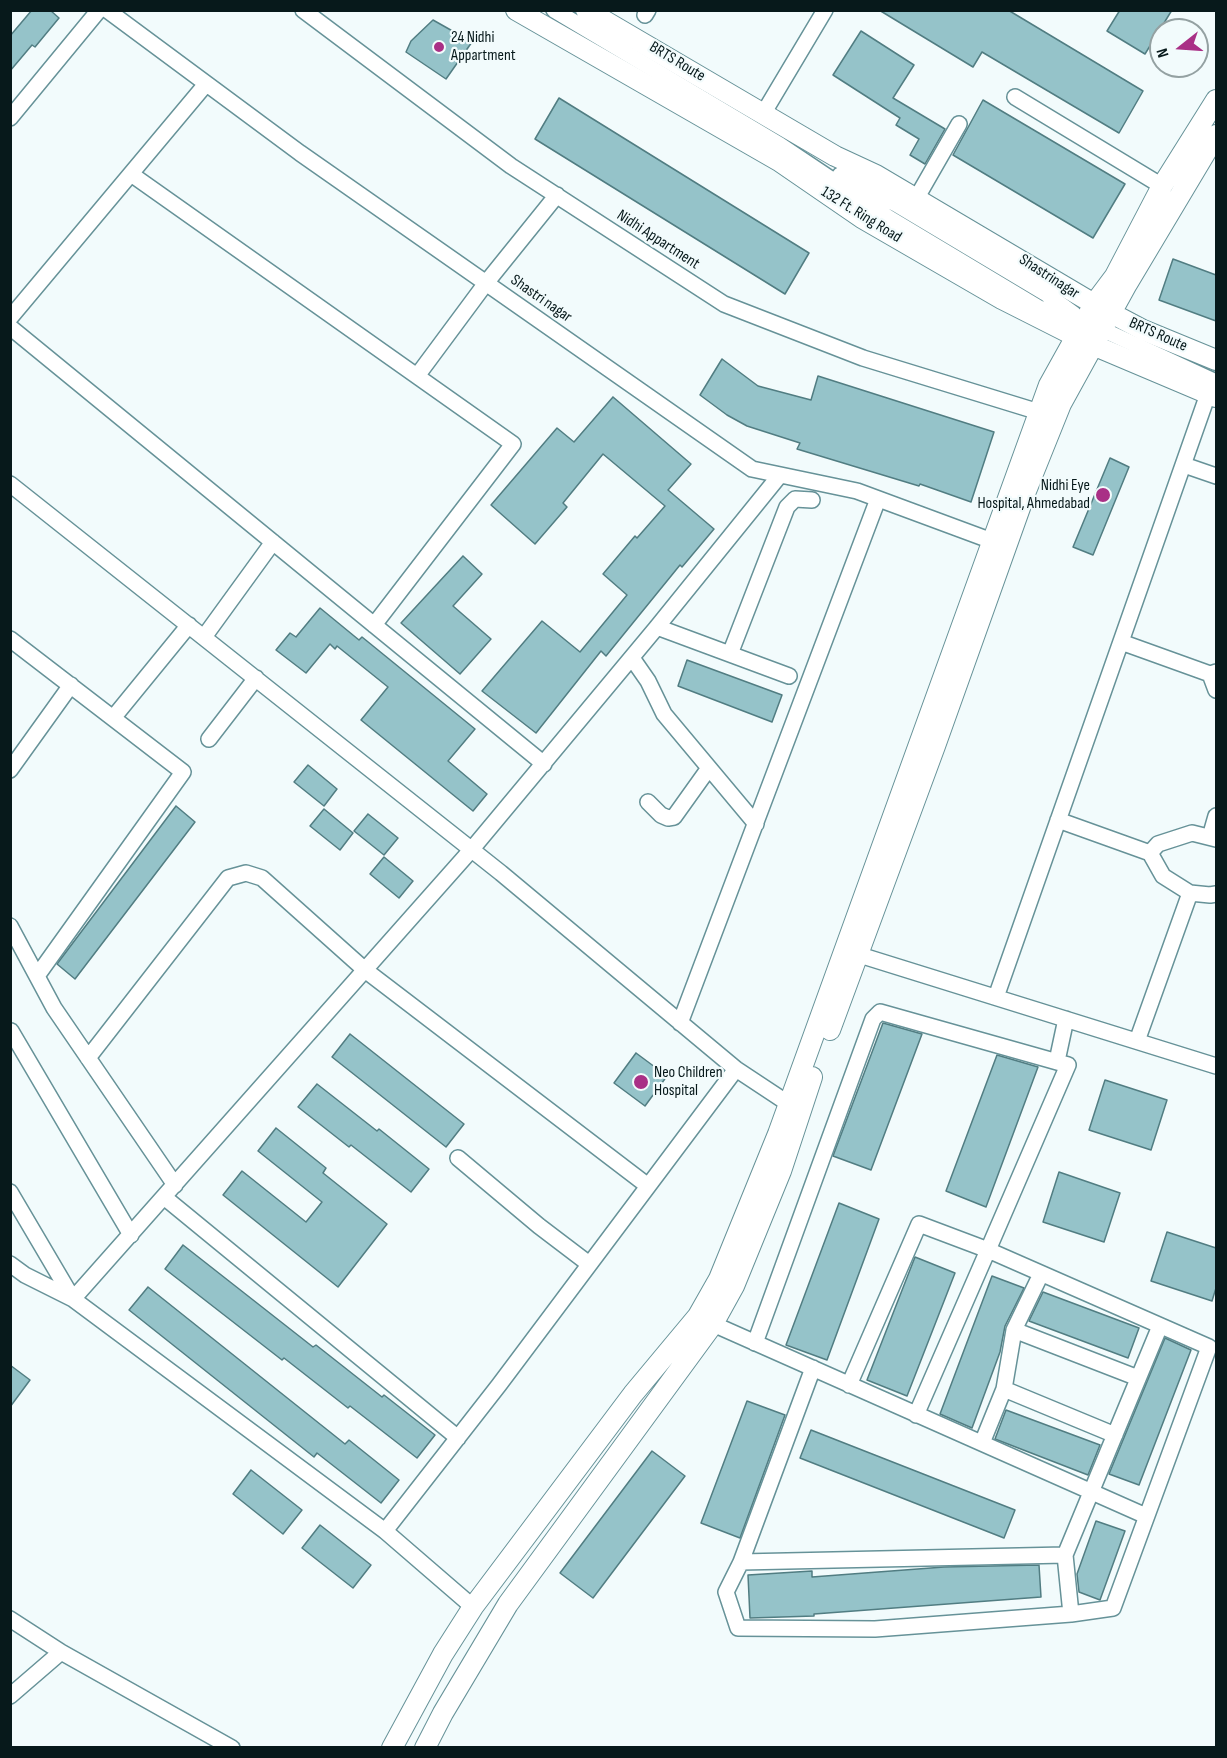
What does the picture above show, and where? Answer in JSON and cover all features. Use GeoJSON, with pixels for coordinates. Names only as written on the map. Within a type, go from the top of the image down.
{"type":"FeatureCollection","features":[{"type":"Feature","properties":{"kind":"main road","name":"132 Ft. Ring Road"},"geometry":{"type":"LineString","coordinates":[[516,10],[779,161],[862,218],[1002,299],[1093,325],[1143,330],[1216,360]]}},
{"type":"Feature","properties":{"kind":"main road","name":"132 Ft. Ring Road"},"geometry":{"type":"LineString","coordinates":[[586,10],[763,114],[916,199],[1093,325],[1214,391]]}},
{"type":"Feature","properties":{"kind":"main road"},"geometry":{"type":"LineString","coordinates":[[392,1748],[443,1654],[473,1607],[633,1394],[698,1316],[719,1279],[794,1108],[1026,491],[1093,325],[1115,276],[1162,186],[1216,100]]}},
{"type":"Feature","properties":{"kind":"main road"},"geometry":{"type":"LineString","coordinates":[[851,953],[992,541],[1049,385],[1210,158],[1216,135]]}},
{"type":"Feature","properties":{"kind":"main road"},"geometry":{"type":"LineString","coordinates":[[425,1748],[443,1713],[508,1604],[712,1324],[734,1286],[781,1171],[794,1108]]}},
{"type":"Feature","properties":{"kind":"street"},"geometry":{"type":"LineString","coordinates":[[10,118],[99,10]]}},
{"type":"Feature","properties":{"kind":"street","name":"Shastri nagar"},"geometry":{"type":"LineString","coordinates":[[107,10],[300,153],[752,469],[857,491],[992,541]]}},
{"type":"Feature","properties":{"kind":"street","name":"Nidhi Appartment"},"geometry":{"type":"LineString","coordinates":[[303,10],[511,166],[724,304],[863,358],[1039,412]]}},
{"type":"Feature","properties":{"kind":"street","name":"BRTS Route"},"geometry":{"type":"LineString","coordinates":[[554,10],[780,145]]}},
{"type":"Feature","properties":{"kind":"street"},"geometry":{"type":"LineString","coordinates":[[763,114],[825,10]]}},
{"type":"Feature","properties":{"kind":"street"},"geometry":{"type":"LineString","coordinates":[[10,318],[206,84]]}},
{"type":"Feature","properties":{"kind":"street"},"geometry":{"type":"LineString","coordinates":[[1015,97],[1162,186]]}},
{"type":"Feature","properties":{"kind":"street"},"geometry":{"type":"LineString","coordinates":[[916,199],[959,124]]}},
{"type":"Feature","properties":{"kind":"street","name":"Shastrinagar"},"geometry":{"type":"LineString","coordinates":[[780,145],[889,218],[1039,308],[1093,325]]}},
{"type":"Feature","properties":{"kind":"street"},"geometry":{"type":"LineString","coordinates":[[131,174],[513,444],[374,625]]}},
{"type":"Feature","properties":{"kind":"street"},"geometry":{"type":"LineString","coordinates":[[417,376],[486,283],[557,195]]}},
{"type":"Feature","properties":{"kind":"street"},"geometry":{"type":"LineString","coordinates":[[10,327],[543,764]]}},
{"type":"Feature","properties":{"kind":"street"},"geometry":{"type":"LineString","coordinates":[[996,997],[1184,465],[1214,391]]}},
{"type":"Feature","properties":{"kind":"street"},"geometry":{"type":"LineString","coordinates":[[1184,465],[1216,476]]}},
{"type":"Feature","properties":{"kind":"street"},"geometry":{"type":"LineString","coordinates":[[73,1299],[472,849],[632,658],[780,475]]}},
{"type":"Feature","properties":{"kind":"street"},"geometry":{"type":"LineString","coordinates":[[10,484],[472,849],[736,1069],[794,1108]]}},
{"type":"Feature","properties":{"kind":"street"},"geometry":{"type":"LineString","coordinates":[[730,654],[787,507],[795,499],[812,500]]}},
{"type":"Feature","properties":{"kind":"street"},"geometry":{"type":"LineString","coordinates":[[680,1023],[878,499]]}},
{"type":"Feature","properties":{"kind":"street"},"geometry":{"type":"LineString","coordinates":[[204,637],[273,542]]}},
{"type":"Feature","properties":{"kind":"street"},"geometry":{"type":"LineString","coordinates":[[113,718],[189,625]]}},
{"type":"Feature","properties":{"kind":"street"},"geometry":{"type":"LineString","coordinates":[[657,627],[789,676]]}},
{"type":"Feature","properties":{"kind":"street"},"geometry":{"type":"LineString","coordinates":[[10,639],[183,772],[38,976]]}},
{"type":"Feature","properties":{"kind":"street"},"geometry":{"type":"LineString","coordinates":[[1121,642],[1213,673],[1216,690]]}},
{"type":"Feature","properties":{"kind":"street"},"geometry":{"type":"LineString","coordinates":[[632,658],[651,686],[664,714],[756,824]]}},
{"type":"Feature","properties":{"kind":"street"},"geometry":{"type":"LineString","coordinates":[[209,739],[256,678]]}},
{"type":"Feature","properties":{"kind":"street"},"geometry":{"type":"LineString","coordinates":[[10,770],[71,686]]}},
{"type":"Feature","properties":{"kind":"street"},"geometry":{"type":"LineString","coordinates":[[648,802],[661,815],[668,818],[674,817],[709,768]]}},
{"type":"Feature","properties":{"kind":"street"},"geometry":{"type":"LineString","coordinates":[[1150,853],[1158,844],[1192,833],[1213,838],[1216,816]]}},
{"type":"Feature","properties":{"kind":"street"},"geometry":{"type":"LineString","coordinates":[[1058,820],[1150,853],[1163,876],[1190,893],[1216,894]]}},
{"type":"Feature","properties":{"kind":"street"},"geometry":{"type":"LineString","coordinates":[[88,1058],[228,878],[246,873],[262,878],[365,970],[648,1186]]}},
{"type":"Feature","properties":{"kind":"street"},"geometry":{"type":"LineString","coordinates":[[1137,1041],[1190,893]]}},
{"type":"Feature","properties":{"kind":"street"},"geometry":{"type":"LineString","coordinates":[[10,926],[54,1008],[175,1185]]}},
{"type":"Feature","properties":{"kind":"street"},"geometry":{"type":"LineString","coordinates":[[851,953],[1216,1066]]}},
{"type":"Feature","properties":{"kind":"street"},"geometry":{"type":"LineString","coordinates":[[755,1343],[873,1019],[880,1012],[1068,1065],[916,1415]]}},
{"type":"Feature","properties":{"kind":"street"},"geometry":{"type":"LineString","coordinates":[[1057,1061],[1066,1019]]}},
{"type":"Feature","properties":{"kind":"street"},"geometry":{"type":"LineString","coordinates":[[11,1031],[131,1235]]}},
{"type":"Feature","properties":{"kind":"street"},"geometry":{"type":"LineString","coordinates":[[385,1531],[458,1438],[736,1069]]}},
{"type":"Feature","properties":{"kind":"street"},"geometry":{"type":"LineString","coordinates":[[458,1158],[539,1226],[590,1264]]}},
{"type":"Feature","properties":{"kind":"street"},"geometry":{"type":"LineString","coordinates":[[10,1192],[73,1299]]}},
{"type":"Feature","properties":{"kind":"street"},"geometry":{"type":"LineString","coordinates":[[164,1197],[458,1438]]}},
{"type":"Feature","properties":{"kind":"street"},"geometry":{"type":"LineString","coordinates":[[813,1368],[741,1562],[726,1592],[738,1628],[875,1629],[1071,1614],[1113,1608],[1209,1347],[988,1251],[919,1224],[849,1385]]}},
{"type":"Feature","properties":{"kind":"street"},"geometry":{"type":"LineString","coordinates":[[10,1264],[25,1275],[73,1299],[385,1531],[473,1607]]}},
{"type":"Feature","properties":{"kind":"street"},"geometry":{"type":"LineString","coordinates":[[982,1443],[1004,1389],[1014,1330],[1041,1274]]}},
{"type":"Feature","properties":{"kind":"street"},"geometry":{"type":"LineString","coordinates":[[712,1324],[1146,1516]]}},
{"type":"Feature","properties":{"kind":"street"},"geometry":{"type":"LineString","coordinates":[[1071,1614],[1065,1555],[1160,1326]]}},
{"type":"Feature","properties":{"kind":"street"},"geometry":{"type":"LineString","coordinates":[[1014,1330],[1138,1378]]}},
{"type":"Feature","properties":{"kind":"street"},"geometry":{"type":"LineString","coordinates":[[1004,1389],[1114,1435]]}},
{"type":"Feature","properties":{"kind":"street"},"geometry":{"type":"LineString","coordinates":[[741,1562],[1065,1555]]}},
{"type":"Feature","properties":{"kind":"street"},"geometry":{"type":"LineString","coordinates":[[10,1620],[61,1652],[232,1748]]}},
{"type":"Feature","properties":{"kind":"street"},"geometry":{"type":"LineString","coordinates":[[10,1696],[61,1652]]}},
{"type":"Feature","properties":{"kind":"building"},"geometry":{"type":"Polygon","coordinates":[[[32,10],[50,10],[59,18],[35,47],[32,45],[10,71],[10,36],[32,10]]]}},
{"type":"Feature","properties":{"kind":"building"},"geometry":{"type":"Polygon","coordinates":[[[879,10],[1008,10],[1143,91],[1119,133],[982,52],[973,67],[879,10]]]}},
{"type":"Feature","properties":{"kind":"building"},"geometry":{"type":"Polygon","coordinates":[[[1120,10],[1172,10],[1167,18],[1149,18],[1149,47],[1145,54],[1107,31],[1120,10]]]}},
{"type":"Feature","properties":{"kind":"building","name":"24 Nidhi Appartment"},"geometry":{"type":"Polygon","coordinates":[[[433,20],[472,42],[446,79],[406,52],[411,41],[433,20]]]}},
{"type":"Feature","properties":{"kind":"building"},"geometry":{"type":"Polygon","coordinates":[[[861,31],[914,65],[893,98],[945,129],[925,164],[910,155],[919,139],[896,125],[900,118],[833,75],[861,31]]]}},
{"type":"Feature","properties":{"kind":"building"},"geometry":{"type":"Polygon","coordinates":[[[559,98],[809,253],[785,294],[535,139],[559,98]]]}},
{"type":"Feature","properties":{"kind":"building"},"geometry":{"type":"Polygon","coordinates":[[[983,100],[1125,184],[1093,238],[953,155],[983,100]]]}},
{"type":"Feature","properties":{"kind":"building"},"geometry":{"type":"Polygon","coordinates":[[[1173,259],[1216,275],[1216,321],[1159,300],[1173,259]]]}},
{"type":"Feature","properties":{"kind":"building"},"geometry":{"type":"Polygon","coordinates":[[[722,359],[758,386],[811,400],[818,376],[994,432],[971,502],[920,484],[919,486],[797,449],[800,443],[747,426],[727,415],[700,395],[722,359]]]}},
{"type":"Feature","properties":{"kind":"building"},"geometry":{"type":"Polygon","coordinates":[[[613,397],[691,464],[668,490],[714,529],[682,567],[680,565],[606,656],[601,651],[536,733],[482,691],[542,621],[580,652],[627,595],[603,574],[635,536],[637,538],[665,506],[603,454],[563,503],[567,507],[535,544],[491,505],[557,428],[574,442],[613,397]]]}},
{"type":"Feature","properties":{"kind":"building"},"geometry":{"type":"Polygon","coordinates":[[[1110,458],[1129,467],[1093,555],[1073,547],[1110,458]]]}},
{"type":"Feature","properties":{"kind":"building"},"geometry":{"type":"Polygon","coordinates":[[[463,556],[482,574],[453,606],[491,639],[460,674],[401,623],[463,556]]]}},
{"type":"Feature","properties":{"kind":"building"},"geometry":{"type":"Polygon","coordinates":[[[320,608],[359,640],[362,637],[475,729],[448,761],[487,794],[473,811],[361,720],[388,687],[337,646],[335,649],[330,644],[306,673],[276,650],[290,633],[296,637],[320,608]]]}},
{"type":"Feature","properties":{"kind":"building"},"geometry":{"type":"Polygon","coordinates":[[[687,660],[782,695],[772,722],[678,686],[687,660]]]}},
{"type":"Feature","properties":{"kind":"building"},"geometry":{"type":"Polygon","coordinates":[[[308,765],[337,789],[324,806],[294,782],[308,765]]]}},
{"type":"Feature","properties":{"kind":"building"},"geometry":{"type":"Polygon","coordinates":[[[176,806],[195,822],[75,979],[57,964],[176,806]]]}},
{"type":"Feature","properties":{"kind":"building"},"geometry":{"type":"Polygon","coordinates":[[[324,809],[353,833],[340,850],[310,826],[324,809]]]}},
{"type":"Feature","properties":{"kind":"building"},"geometry":{"type":"Polygon","coordinates":[[[368,814],[398,838],[384,855],[354,831],[368,814]]]}},
{"type":"Feature","properties":{"kind":"building"},"geometry":{"type":"Polygon","coordinates":[[[384,857],[413,881],[399,898],[370,874],[384,857]]]}},
{"type":"Feature","properties":{"kind":"building"},"geometry":{"type":"Polygon","coordinates":[[[883,1023],[922,1034],[871,1170],[833,1156],[883,1023]]]}},
{"type":"Feature","properties":{"kind":"building"},"geometry":{"type":"Polygon","coordinates":[[[350,1034],[464,1124],[446,1147],[332,1057],[350,1034]]]}},
{"type":"Feature","properties":{"kind":"building"},"geometry":{"type":"Polygon","coordinates":[[[636,1053],[667,1076],[645,1106],[614,1083],[636,1053]]]}},
{"type":"Feature","properties":{"kind":"building"},"geometry":{"type":"Polygon","coordinates":[[[997,1055],[1038,1067],[986,1207],[946,1191],[997,1055]]]}},
{"type":"Feature","properties":{"kind":"building"},"geometry":{"type":"Polygon","coordinates":[[[1105,1080],[1167,1100],[1151,1150],[1089,1130],[1105,1080]]]}},
{"type":"Feature","properties":{"kind":"building"},"geometry":{"type":"Polygon","coordinates":[[[317,1084],[429,1169],[411,1192],[298,1107],[317,1084]]]}},
{"type":"Feature","properties":{"kind":"building"},"geometry":{"type":"Polygon","coordinates":[[[276,1128],[326,1168],[323,1173],[387,1224],[338,1287],[223,1195],[242,1171],[306,1222],[322,1202],[258,1151],[276,1128]]]}},
{"type":"Feature","properties":{"kind":"building"},"geometry":{"type":"Polygon","coordinates":[[[1059,1172],[1120,1193],[1104,1242],[1043,1222],[1059,1172]]]}},
{"type":"Feature","properties":{"kind":"building"},"geometry":{"type":"Polygon","coordinates":[[[839,1203],[879,1219],[827,1360],[786,1345],[839,1203]]]}},
{"type":"Feature","properties":{"kind":"building"},"geometry":{"type":"Polygon","coordinates":[[[1167,1232],[1216,1248],[1216,1288],[1212,1301],[1151,1281],[1167,1232]]]}},
{"type":"Feature","properties":{"kind":"building"},"geometry":{"type":"Polygon","coordinates":[[[183,1245],[313,1347],[316,1345],[435,1435],[417,1458],[284,1358],[282,1360],[165,1269],[183,1245]]]}},
{"type":"Feature","properties":{"kind":"building"},"geometry":{"type":"Polygon","coordinates":[[[915,1257],[955,1273],[907,1396],[867,1380],[915,1257]]]}},
{"type":"Feature","properties":{"kind":"building"},"geometry":{"type":"Polygon","coordinates":[[[992,1276],[1024,1288],[1005,1326],[1000,1352],[972,1428],[940,1414],[992,1276]]]}},
{"type":"Feature","properties":{"kind":"building"},"geometry":{"type":"Polygon","coordinates":[[[148,1287],[345,1444],[349,1440],[399,1480],[381,1503],[317,1453],[314,1457],[129,1310],[148,1287]]]}},
{"type":"Feature","properties":{"kind":"building"},"geometry":{"type":"Polygon","coordinates":[[[1043,1292],[1139,1328],[1128,1358],[1029,1321],[1043,1292]]]}},
{"type":"Feature","properties":{"kind":"building"},"geometry":{"type":"Polygon","coordinates":[[[1165,1338],[1191,1350],[1139,1485],[1109,1474],[1165,1338]]]}},
{"type":"Feature","properties":{"kind":"building"},"geometry":{"type":"Polygon","coordinates":[[[10,1365],[30,1380],[10,1407],[10,1365]]]}},
{"type":"Feature","properties":{"kind":"building"},"geometry":{"type":"Polygon","coordinates":[[[747,1401],[785,1415],[740,1538],[701,1523],[747,1401]]]}},
{"type":"Feature","properties":{"kind":"building"},"geometry":{"type":"Polygon","coordinates":[[[1006,1410],[1100,1445],[1088,1475],[995,1439],[1006,1410]]]}},
{"type":"Feature","properties":{"kind":"building"},"geometry":{"type":"Polygon","coordinates":[[[811,1430],[1015,1510],[1004,1538],[800,1458],[811,1430]]]}},
{"type":"Feature","properties":{"kind":"building"},"geometry":{"type":"Polygon","coordinates":[[[652,1451],[685,1476],[593,1598],[560,1573],[652,1451]]]}},
{"type":"Feature","properties":{"kind":"building"},"geometry":{"type":"Polygon","coordinates":[[[251,1470],[302,1510],[283,1534],[233,1494],[251,1470]]]}},
{"type":"Feature","properties":{"kind":"building"},"geometry":{"type":"Polygon","coordinates":[[[1096,1521],[1125,1531],[1100,1600],[1079,1592],[1077,1574],[1096,1521]]]}},
{"type":"Feature","properties":{"kind":"building"},"geometry":{"type":"Polygon","coordinates":[[[320,1525],[371,1565],[353,1588],[302,1548],[320,1525]]]}},
{"type":"Feature","properties":{"kind":"building"},"geometry":{"type":"Polygon","coordinates":[[[1039,1565],[1041,1597],[814,1614],[814,1616],[750,1618],[748,1575],[812,1571],[812,1577],[944,1567],[1039,1565]]]}},
{"type":"Feature","properties":{"kind":"place","name":"24 Nidhi Appartment"},"geometry":{"type":"Point","coordinates":[439,47]}},
{"type":"Feature","properties":{"kind":"place","name":"Nidhi Eye Hospital, Ahmedabad"},"geometry":{"type":"Point","coordinates":[1103,495]}},
{"type":"Feature","properties":{"kind":"place","name":"Neo Children Hospital"},"geometry":{"type":"Point","coordinates":[641,1082]}}]}
